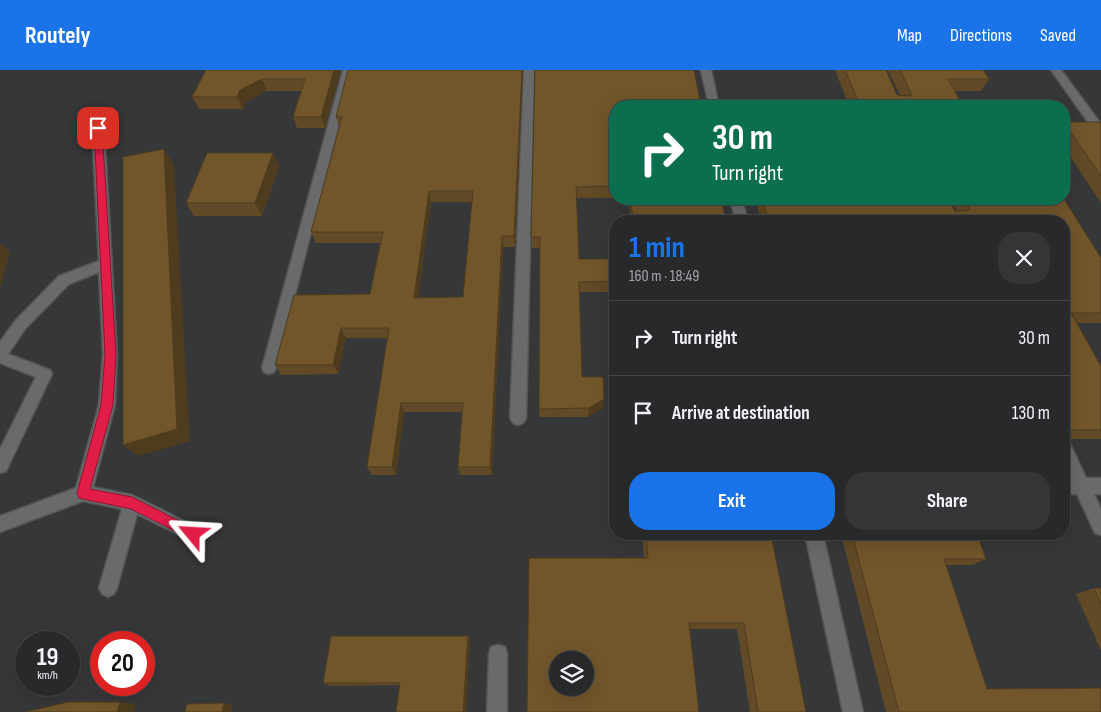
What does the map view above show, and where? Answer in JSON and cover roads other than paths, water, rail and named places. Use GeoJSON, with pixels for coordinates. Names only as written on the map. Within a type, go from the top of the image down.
{"type":"FeatureCollection","features":[{"type":"Feature","properties":{"kind":"street"},"geometry":{"type":"LineString","coordinates":[[268,368],[348,70]]}},
{"type":"Feature","properties":{"kind":"street"},"geometry":{"type":"LineString","coordinates":[[518,418],[529,70]]}},
{"type":"Feature","properties":{"kind":"street"},"geometry":{"type":"LineString","coordinates":[[706,70],[713,100]]}},
{"type":"Feature","properties":{"kind":"street"},"geometry":{"type":"LineString","coordinates":[[1056,70],[1101,132]]}},
{"type":"Feature","properties":{"kind":"street"},"geometry":{"type":"LineString","coordinates":[[83,493],[107,405],[110,354],[98,128]]}},
{"type":"Feature","properties":{"kind":"street"},"geometry":{"type":"LineString","coordinates":[[0,466],[45,374],[0,356],[20,325],[64,280],[105,264]]}},
{"type":"Feature","properties":{"kind":"street"},"geometry":{"type":"LineString","coordinates":[[1070,462],[1101,527]]}},
{"type":"Feature","properties":{"kind":"street"},"geometry":{"type":"LineString","coordinates":[[1070,486],[1101,486]]}},
{"type":"Feature","properties":{"kind":"street"},"geometry":{"type":"LineString","coordinates":[[0,524],[83,493],[132,504],[193,534]]}},
{"type":"Feature","properties":{"kind":"street"},"geometry":{"type":"LineString","coordinates":[[108,588],[132,504]]}},
{"type":"Feature","properties":{"kind":"street"},"geometry":{"type":"LineString","coordinates":[[815,540],[852,712]]}},
{"type":"Feature","properties":{"kind":"street"},"geometry":{"type":"LineString","coordinates":[[497,712],[498,654]]}}]}
